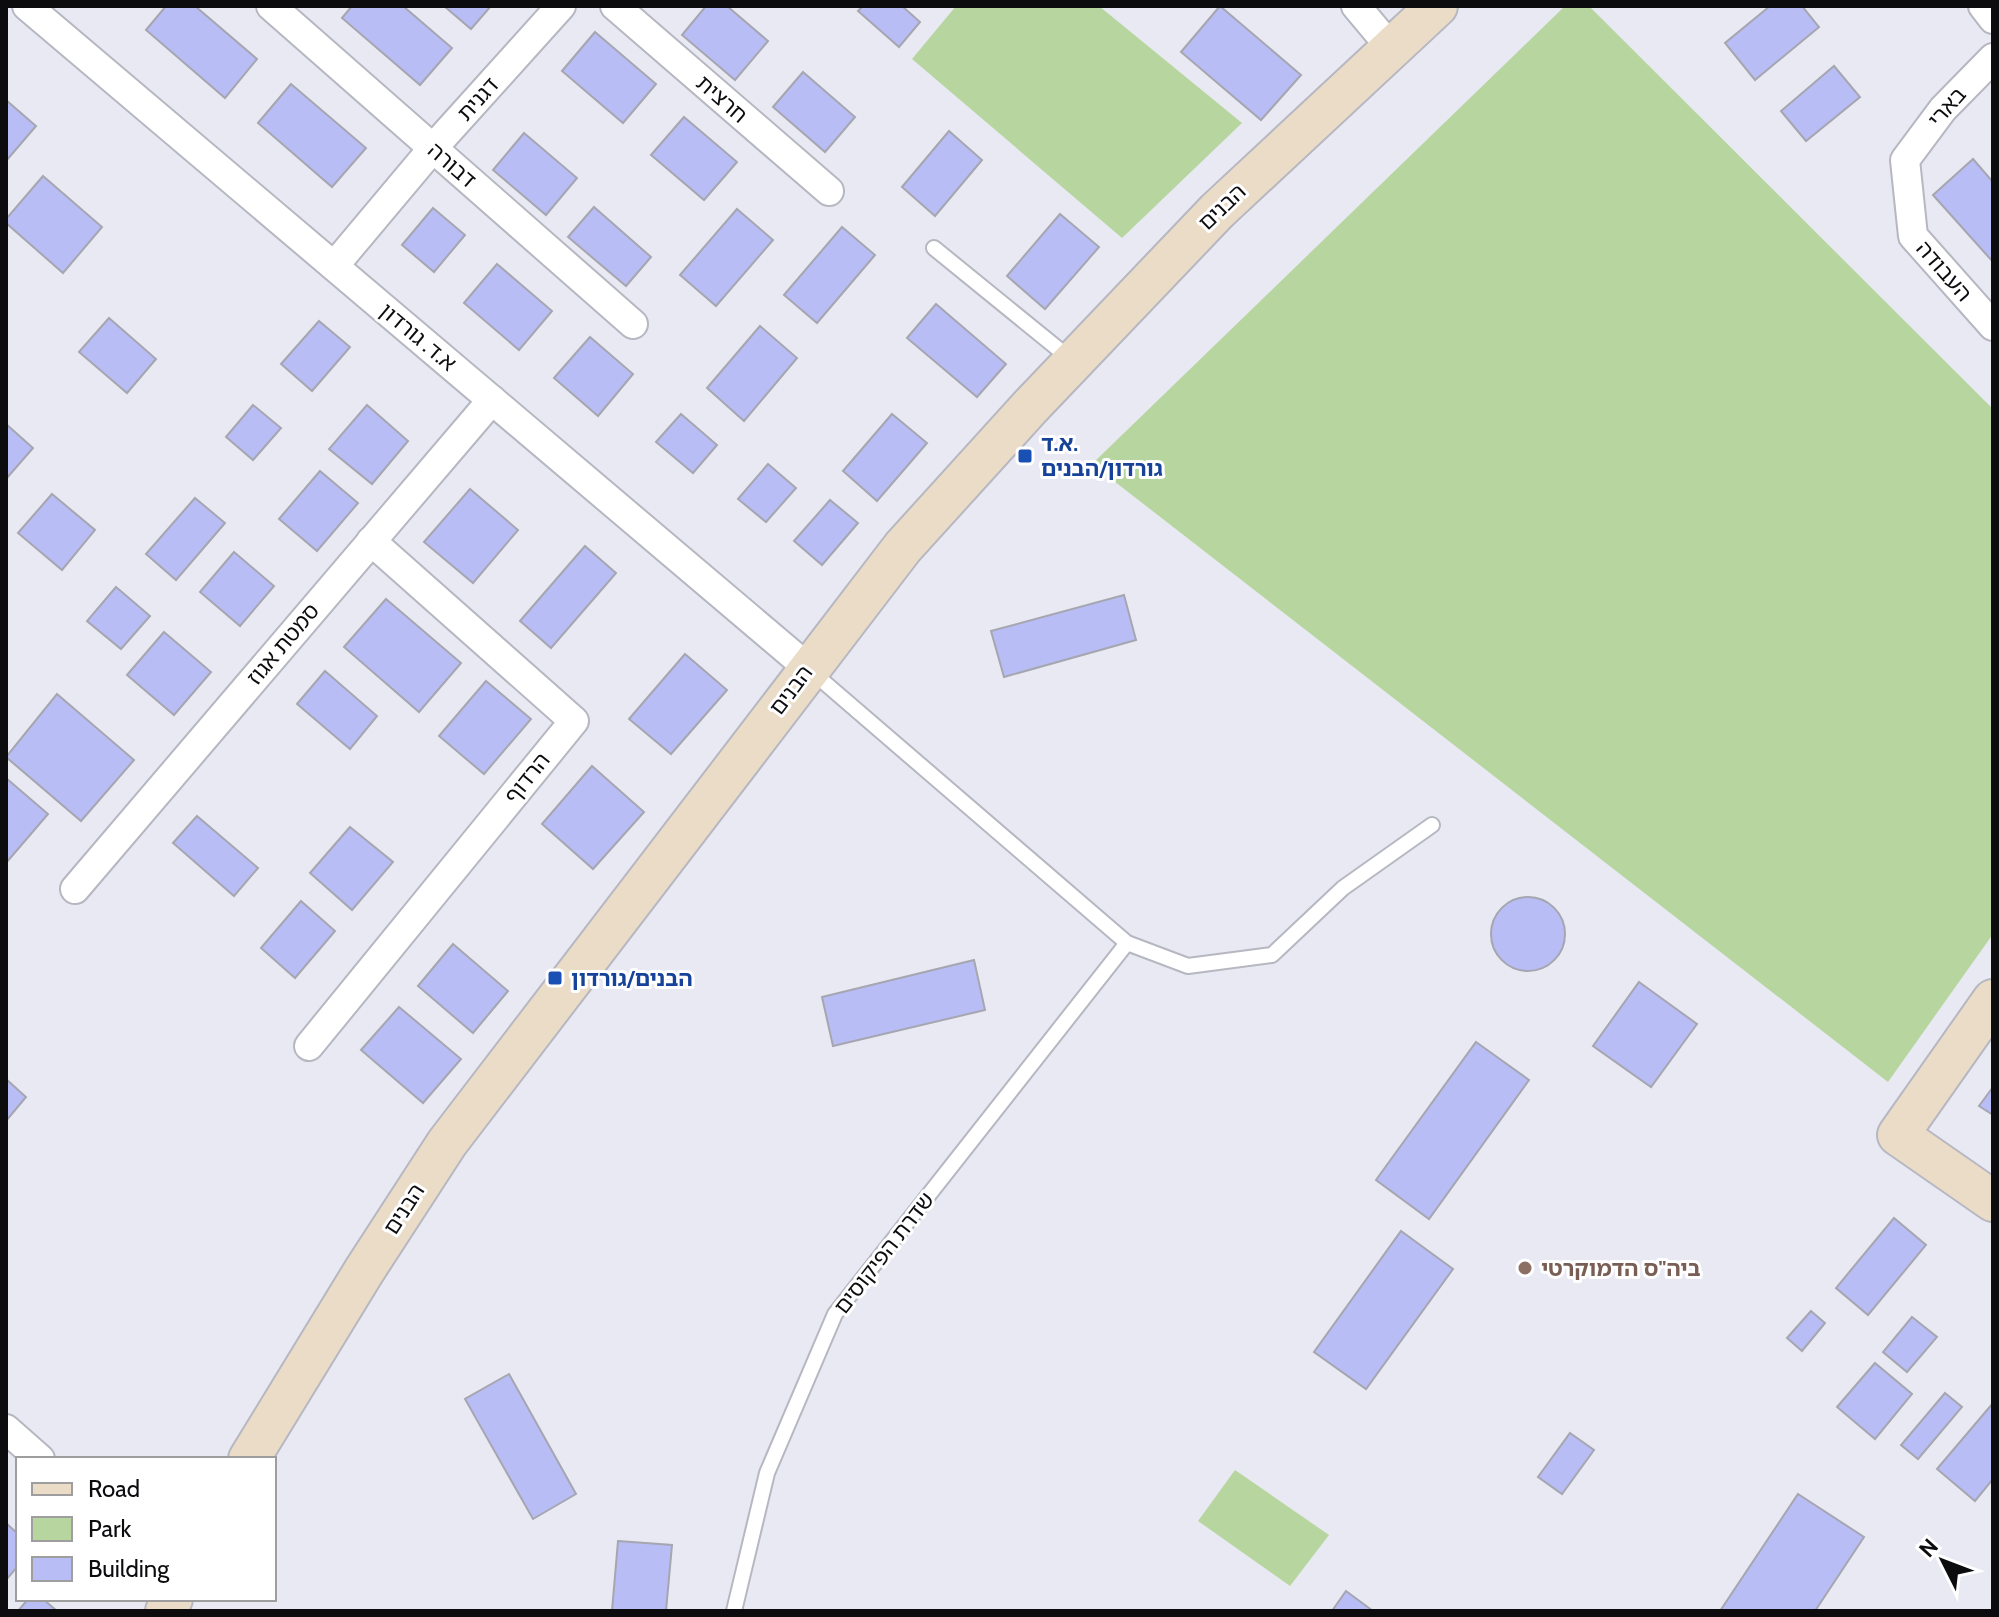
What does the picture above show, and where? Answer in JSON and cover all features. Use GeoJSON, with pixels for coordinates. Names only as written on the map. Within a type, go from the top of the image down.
{"type":"FeatureCollection","features":[{"type":"Feature","properties":{"kind":"street","name":"א.ד. גורדון"},"geometry":{"type":"LineString","coordinates":[[27,6],[808,668]]}},
{"type":"Feature","properties":{"kind":"street","name":"דבורה"},"geometry":{"type":"LineString","coordinates":[[271,6],[633,324]]}},
{"type":"Feature","properties":{"kind":"street","name":"דגנית"},"geometry":{"type":"LineString","coordinates":[[334,266],[433,148],[561,6]]}},
{"type":"Feature","properties":{"kind":"street","name":"חרצית"},"geometry":{"type":"LineString","coordinates":[[615,6],[829,191]]}},
{"type":"Feature","properties":{"kind":"street"},"geometry":{"type":"LineString","coordinates":[[1356,6],[1392,49]]}},
{"type":"Feature","properties":{"kind":"street","name":"הבנים"},"geometry":{"type":"LineString","coordinates":[[250,1457],[447,1143],[903,547],[1073,361],[1217,211],[1437,6]]}},
{"type":"Feature","properties":{"kind":"street"},"geometry":{"type":"LineString","coordinates":[[1983,6],[1993,19]]}},
{"type":"Feature","properties":{"kind":"street","name":"בארי"},"geometry":{"type":"LineString","coordinates":[[1905,160],[1943,109],[1993,58]]}},
{"type":"Feature","properties":{"kind":"street","name":"העבודה"},"geometry":{"type":"LineString","coordinates":[[1905,160],[1913,236],[1993,326]]}},
{"type":"Feature","properties":{"kind":"street","name":"סמטת אגוז"},"geometry":{"type":"LineString","coordinates":[[75,889],[492,400]]}},
{"type":"Feature","properties":{"kind":"street","name":"הרדוף"},"geometry":{"type":"LineString","coordinates":[[309,1046],[574,721],[371,541]]}},
{"type":"Feature","properties":{"kind":"street"},"geometry":{"type":"LineString","coordinates":[[1993,1000],[1898,1135],[1993,1201]]}},
{"type":"Feature","properties":{"kind":"street"},"geometry":{"type":"LineString","coordinates":[[6,1429],[38,1457]]}},
{"type":"Feature","properties":{"kind":"lane"},"geometry":{"type":"LineString","coordinates":[[934,248],[1073,361]]}},
{"type":"Feature","properties":{"kind":"lane"},"geometry":{"type":"LineString","coordinates":[[808,668],[1127,943],[1188,966],[1272,955],[1343,888],[1432,825]]}},
{"type":"Feature","properties":{"kind":"lane","name":"שדרת הפיקוסים"},"geometry":{"type":"LineString","coordinates":[[734,1611],[767,1473],[835,1314],[1127,943]]}},
{"type":"Feature","properties":{"kind":"green space"},"geometry":{"type":"Polygon","coordinates":[[[956,6],[1099,6],[1242,123],[1122,238],[912,59],[956,6]]]}},
{"type":"Feature","properties":{"kind":"green space"},"geometry":{"type":"Polygon","coordinates":[[[1565,6],[1589,6],[1993,409],[1993,934],[1888,1082],[1092,464],[1565,6]]]}},
{"type":"Feature","properties":{"kind":"green space"},"geometry":{"type":"Polygon","coordinates":[[[1235,1470],[1329,1535],[1290,1586],[1198,1521],[1235,1470]]]}},
{"type":"Feature","properties":{"kind":"building"},"geometry":{"type":"Polygon","coordinates":[[[166,6],[195,6],[257,59],[225,98],[146,30],[166,6]]]}},
{"type":"Feature","properties":{"kind":"building"},"geometry":{"type":"Polygon","coordinates":[[[352,6],[403,6],[452,48],[420,85],[342,18],[352,6]]]}},
{"type":"Feature","properties":{"kind":"building"},"geometry":{"type":"Polygon","coordinates":[[[444,6],[491,6],[471,29],[444,6]]]}},
{"type":"Feature","properties":{"kind":"building"},"geometry":{"type":"Polygon","coordinates":[[[706,6],[727,6],[768,41],[735,80],[682,35],[706,6]]]}},
{"type":"Feature","properties":{"kind":"building"},"geometry":{"type":"Polygon","coordinates":[[[863,6],[902,6],[920,22],[899,47],[858,11],[863,6]]]}},
{"type":"Feature","properties":{"kind":"building"},"geometry":{"type":"Polygon","coordinates":[[[1220,6],[1301,75],[1261,120],[1181,52],[1220,6]]]}},
{"type":"Feature","properties":{"kind":"building"},"geometry":{"type":"Polygon","coordinates":[[[1770,6],[1802,6],[1819,27],[1755,80],[1725,43],[1770,6]]]}},
{"type":"Feature","properties":{"kind":"building"},"geometry":{"type":"Polygon","coordinates":[[[595,32],[656,84],[623,123],[562,71],[595,32]]]}},
{"type":"Feature","properties":{"kind":"building"},"geometry":{"type":"Polygon","coordinates":[[[1834,66],[1860,97],[1806,141],[1781,111],[1834,66]]]}},
{"type":"Feature","properties":{"kind":"building"},"geometry":{"type":"Polygon","coordinates":[[[803,72],[855,117],[825,152],[773,107],[803,72]]]}},
{"type":"Feature","properties":{"kind":"building"},"geometry":{"type":"Polygon","coordinates":[[[291,84],[366,148],[332,187],[258,123],[291,84]]]}},
{"type":"Feature","properties":{"kind":"building"},"geometry":{"type":"Polygon","coordinates":[[[6,100],[36,126],[6,161],[6,100]]]}},
{"type":"Feature","properties":{"kind":"building"},"geometry":{"type":"Polygon","coordinates":[[[684,117],[737,162],[704,200],[651,155],[684,117]]]}},
{"type":"Feature","properties":{"kind":"building"},"geometry":{"type":"Polygon","coordinates":[[[949,131],[982,160],[935,216],[902,187],[949,131]]]}},
{"type":"Feature","properties":{"kind":"building"},"geometry":{"type":"Polygon","coordinates":[[[524,133],[577,178],[546,215],[493,170],[524,133]]]}},
{"type":"Feature","properties":{"kind":"building"},"geometry":{"type":"Polygon","coordinates":[[[1973,159],[1993,182],[1993,262],[1933,195],[1973,159]]]}},
{"type":"Feature","properties":{"kind":"building"},"geometry":{"type":"Polygon","coordinates":[[[43,176],[102,227],[63,273],[6,223],[6,219],[43,176]]]}},
{"type":"Feature","properties":{"kind":"building"},"geometry":{"type":"Polygon","coordinates":[[[594,207],[651,257],[626,286],[568,237],[594,207]]]}},
{"type":"Feature","properties":{"kind":"building"},"geometry":{"type":"Polygon","coordinates":[[[433,208],[465,235],[434,272],[402,245],[433,208]]]}},
{"type":"Feature","properties":{"kind":"building"},"geometry":{"type":"Polygon","coordinates":[[[737,209],[773,240],[716,306],[680,275],[737,209]]]}},
{"type":"Feature","properties":{"kind":"building"},"geometry":{"type":"Polygon","coordinates":[[[1060,214],[1099,247],[1045,309],[1007,276],[1060,214]]]}},
{"type":"Feature","properties":{"kind":"building"},"geometry":{"type":"Polygon","coordinates":[[[842,227],[875,255],[817,323],[784,295],[842,227]]]}},
{"type":"Feature","properties":{"kind":"building"},"geometry":{"type":"Polygon","coordinates":[[[497,264],[552,311],[519,350],[464,303],[497,264]]]}},
{"type":"Feature","properties":{"kind":"building"},"geometry":{"type":"Polygon","coordinates":[[[936,304],[1006,364],[977,397],[907,338],[936,304]]]}},
{"type":"Feature","properties":{"kind":"building"},"geometry":{"type":"Polygon","coordinates":[[[109,318],[156,359],[127,393],[79,352],[109,318]]]}},
{"type":"Feature","properties":{"kind":"building"},"geometry":{"type":"Polygon","coordinates":[[[319,321],[350,347],[312,391],[281,364],[319,321]]]}},
{"type":"Feature","properties":{"kind":"building"},"geometry":{"type":"Polygon","coordinates":[[[760,326],[797,358],[744,421],[707,388],[760,326]]]}},
{"type":"Feature","properties":{"kind":"building"},"geometry":{"type":"Polygon","coordinates":[[[590,337],[633,374],[598,416],[554,378],[590,337]]]}},
{"type":"Feature","properties":{"kind":"building"},"geometry":{"type":"Polygon","coordinates":[[[253,405],[281,428],[253,460],[226,437],[253,405]]]}},
{"type":"Feature","properties":{"kind":"building"},"geometry":{"type":"Polygon","coordinates":[[[367,405],[408,441],[372,484],[329,449],[367,405]]]}},
{"type":"Feature","properties":{"kind":"building"},"geometry":{"type":"Polygon","coordinates":[[[681,414],[717,445],[693,473],[656,442],[681,414]]]}},
{"type":"Feature","properties":{"kind":"building"},"geometry":{"type":"Polygon","coordinates":[[[892,414],[927,443],[877,501],[843,471],[892,414]]]}},
{"type":"Feature","properties":{"kind":"building"},"geometry":{"type":"Polygon","coordinates":[[[6,424],[33,448],[6,479],[6,424]]]}},
{"type":"Feature","properties":{"kind":"building"},"geometry":{"type":"Polygon","coordinates":[[[768,464],[796,488],[766,522],[738,499],[768,464]]]}},
{"type":"Feature","properties":{"kind":"building"},"geometry":{"type":"Polygon","coordinates":[[[320,471],[358,503],[317,551],[279,519],[320,471]]]}},
{"type":"Feature","properties":{"kind":"building"},"geometry":{"type":"Polygon","coordinates":[[[470,489],[518,530],[473,583],[424,542],[470,489]]]}},
{"type":"Feature","properties":{"kind":"building"},"geometry":{"type":"Polygon","coordinates":[[[52,494],[95,530],[62,570],[18,533],[52,494]]]}},
{"type":"Feature","properties":{"kind":"building"},"geometry":{"type":"Polygon","coordinates":[[[195,498],[225,523],[176,580],[146,554],[195,498]]]}},
{"type":"Feature","properties":{"kind":"building"},"geometry":{"type":"Polygon","coordinates":[[[830,500],[858,523],[822,565],[794,541],[830,500]]]}},
{"type":"Feature","properties":{"kind":"building"},"geometry":{"type":"Polygon","coordinates":[[[585,546],[616,573],[551,648],[520,621],[585,546]]]}},
{"type":"Feature","properties":{"kind":"building"},"geometry":{"type":"Polygon","coordinates":[[[234,552],[274,586],[240,626],[200,592],[234,552]]]}},
{"type":"Feature","properties":{"kind":"building"},"geometry":{"type":"Polygon","coordinates":[[[116,587],[150,616],[121,649],[87,621],[116,587]]]}},
{"type":"Feature","properties":{"kind":"building"},"geometry":{"type":"Polygon","coordinates":[[[1124,595],[1136,640],[1004,677],[991,631],[1124,595]]]}},
{"type":"Feature","properties":{"kind":"building"},"geometry":{"type":"Polygon","coordinates":[[[386,599],[461,663],[419,712],[344,647],[386,599]]]}},
{"type":"Feature","properties":{"kind":"building"},"geometry":{"type":"Polygon","coordinates":[[[164,632],[211,672],[174,715],[127,675],[164,632]]]}},
{"type":"Feature","properties":{"kind":"building"},"geometry":{"type":"Polygon","coordinates":[[[685,654],[727,690],[671,754],[629,719],[685,654]]]}},
{"type":"Feature","properties":{"kind":"building"},"geometry":{"type":"Polygon","coordinates":[[[325,671],[377,716],[350,749],[297,704],[325,671]]]}},
{"type":"Feature","properties":{"kind":"building"},"geometry":{"type":"Polygon","coordinates":[[[486,681],[531,719],[484,774],[439,736],[486,681]]]}},
{"type":"Feature","properties":{"kind":"building"},"geometry":{"type":"Polygon","coordinates":[[[57,694],[134,760],[81,821],[6,757],[57,694]]]}},
{"type":"Feature","properties":{"kind":"building"},"geometry":{"type":"Polygon","coordinates":[[[592,766],[644,812],[593,869],[542,824],[592,766]]]}},
{"type":"Feature","properties":{"kind":"building"},"geometry":{"type":"Polygon","coordinates":[[[6,778],[48,814],[6,863],[6,778]]]}},
{"type":"Feature","properties":{"kind":"building"},"geometry":{"type":"Polygon","coordinates":[[[197,816],[258,868],[234,896],[173,843],[197,816]]]}},
{"type":"Feature","properties":{"kind":"building"},"geometry":{"type":"Polygon","coordinates":[[[350,827],[393,862],[352,910],[310,873],[350,827]]]}},
{"type":"Feature","properties":{"kind":"building"},"geometry":{"type":"Polygon","coordinates":[[[1528,897],[1542,900],[1554,908],[1562,920],[1565,934],[1562,948],[1554,960],[1542,968],[1528,971],[1514,968],[1502,960],[1494,948],[1491,934],[1494,920],[1502,908],[1514,900],[1528,897]]]}},
{"type":"Feature","properties":{"kind":"building"},"geometry":{"type":"Polygon","coordinates":[[[301,901],[335,931],[295,978],[261,948],[301,901]]]}},
{"type":"Feature","properties":{"kind":"building"},"geometry":{"type":"Polygon","coordinates":[[[453,944],[508,991],[473,1033],[418,986],[453,944]]]}},
{"type":"Feature","properties":{"kind":"building"},"geometry":{"type":"Polygon","coordinates":[[[974,960],[985,1010],[833,1046],[822,997],[974,960]]]}},
{"type":"Feature","properties":{"kind":"building"},"geometry":{"type":"Polygon","coordinates":[[[1639,982],[1697,1024],[1651,1087],[1593,1046],[1639,982]]]}},
{"type":"Feature","properties":{"kind":"building"},"geometry":{"type":"Polygon","coordinates":[[[399,1007],[461,1059],[423,1103],[361,1050],[399,1007]]]}},
{"type":"Feature","properties":{"kind":"building"},"geometry":{"type":"Polygon","coordinates":[[[1476,1042],[1529,1080],[1429,1219],[1376,1180],[1476,1042]]]}},
{"type":"Feature","properties":{"kind":"building"},"geometry":{"type":"Polygon","coordinates":[[[6,1079],[26,1097],[6,1121],[6,1079]]]}},
{"type":"Feature","properties":{"kind":"building"},"geometry":{"type":"Polygon","coordinates":[[[1993,1087],[1993,1115],[1979,1106],[1993,1087]]]}},
{"type":"Feature","properties":{"kind":"building"},"geometry":{"type":"Polygon","coordinates":[[[1894,1218],[1926,1245],[1868,1315],[1836,1288],[1894,1218]]]}},
{"type":"Feature","properties":{"kind":"building"},"geometry":{"type":"Polygon","coordinates":[[[1401,1231],[1453,1269],[1366,1389],[1314,1352],[1401,1231]]]}},
{"type":"Feature","properties":{"kind":"building"},"geometry":{"type":"Polygon","coordinates":[[[1811,1311],[1825,1323],[1802,1351],[1787,1338],[1811,1311]]]}},
{"type":"Feature","properties":{"kind":"building"},"geometry":{"type":"Polygon","coordinates":[[[1912,1317],[1937,1337],[1907,1372],[1883,1352],[1912,1317]]]}},
{"type":"Feature","properties":{"kind":"building"},"geometry":{"type":"Polygon","coordinates":[[[1875,1363],[1912,1394],[1875,1439],[1837,1407],[1875,1363]]]}},
{"type":"Feature","properties":{"kind":"building"},"geometry":{"type":"Polygon","coordinates":[[[509,1374],[576,1494],[533,1519],[465,1399],[509,1374]]]}},
{"type":"Feature","properties":{"kind":"building"},"geometry":{"type":"Polygon","coordinates":[[[1945,1393],[1962,1407],[1918,1459],[1901,1445],[1945,1393]]]}},
{"type":"Feature","properties":{"kind":"building"},"geometry":{"type":"Polygon","coordinates":[[[1993,1403],[1993,1479],[1975,1501],[1937,1469],[1993,1403]]]}},
{"type":"Feature","properties":{"kind":"building"},"geometry":{"type":"Polygon","coordinates":[[[1570,1433],[1594,1450],[1562,1494],[1538,1477],[1570,1433]]]}},
{"type":"Feature","properties":{"kind":"building"},"geometry":{"type":"Polygon","coordinates":[[[1798,1494],[1864,1537],[1815,1611],[1720,1611],[1798,1494]]]}},
{"type":"Feature","properties":{"kind":"building"},"geometry":{"type":"Polygon","coordinates":[[[6,1523],[16,1532],[16,1568],[6,1580],[6,1523]]]}},
{"type":"Feature","properties":{"kind":"building"},"geometry":{"type":"Polygon","coordinates":[[[618,1541],[672,1545],[666,1611],[612,1611],[618,1541]]]}},
{"type":"Feature","properties":{"kind":"building"},"geometry":{"type":"Polygon","coordinates":[[[1346,1591],[1373,1611],[1332,1611],[1346,1591]]]}},
{"type":"Feature","properties":{"kind":"building"},"geometry":{"type":"Polygon","coordinates":[[[26,1601],[45,1601],[57,1611],[18,1611],[26,1601]]]}},
{"type":"Feature","properties":{"kind":"place","name":"א.ד. גורדון/הבנים"},"geometry":{"type":"Point","coordinates":[1025,456]}},
{"type":"Feature","properties":{"kind":"place","name":"הבנים/גורדון"},"geometry":{"type":"Point","coordinates":[555,978]}},
{"type":"Feature","properties":{"kind":"place","name":"ביה\"ס הדמוקרטי"},"geometry":{"type":"Point","coordinates":[1525,1268]}}]}
